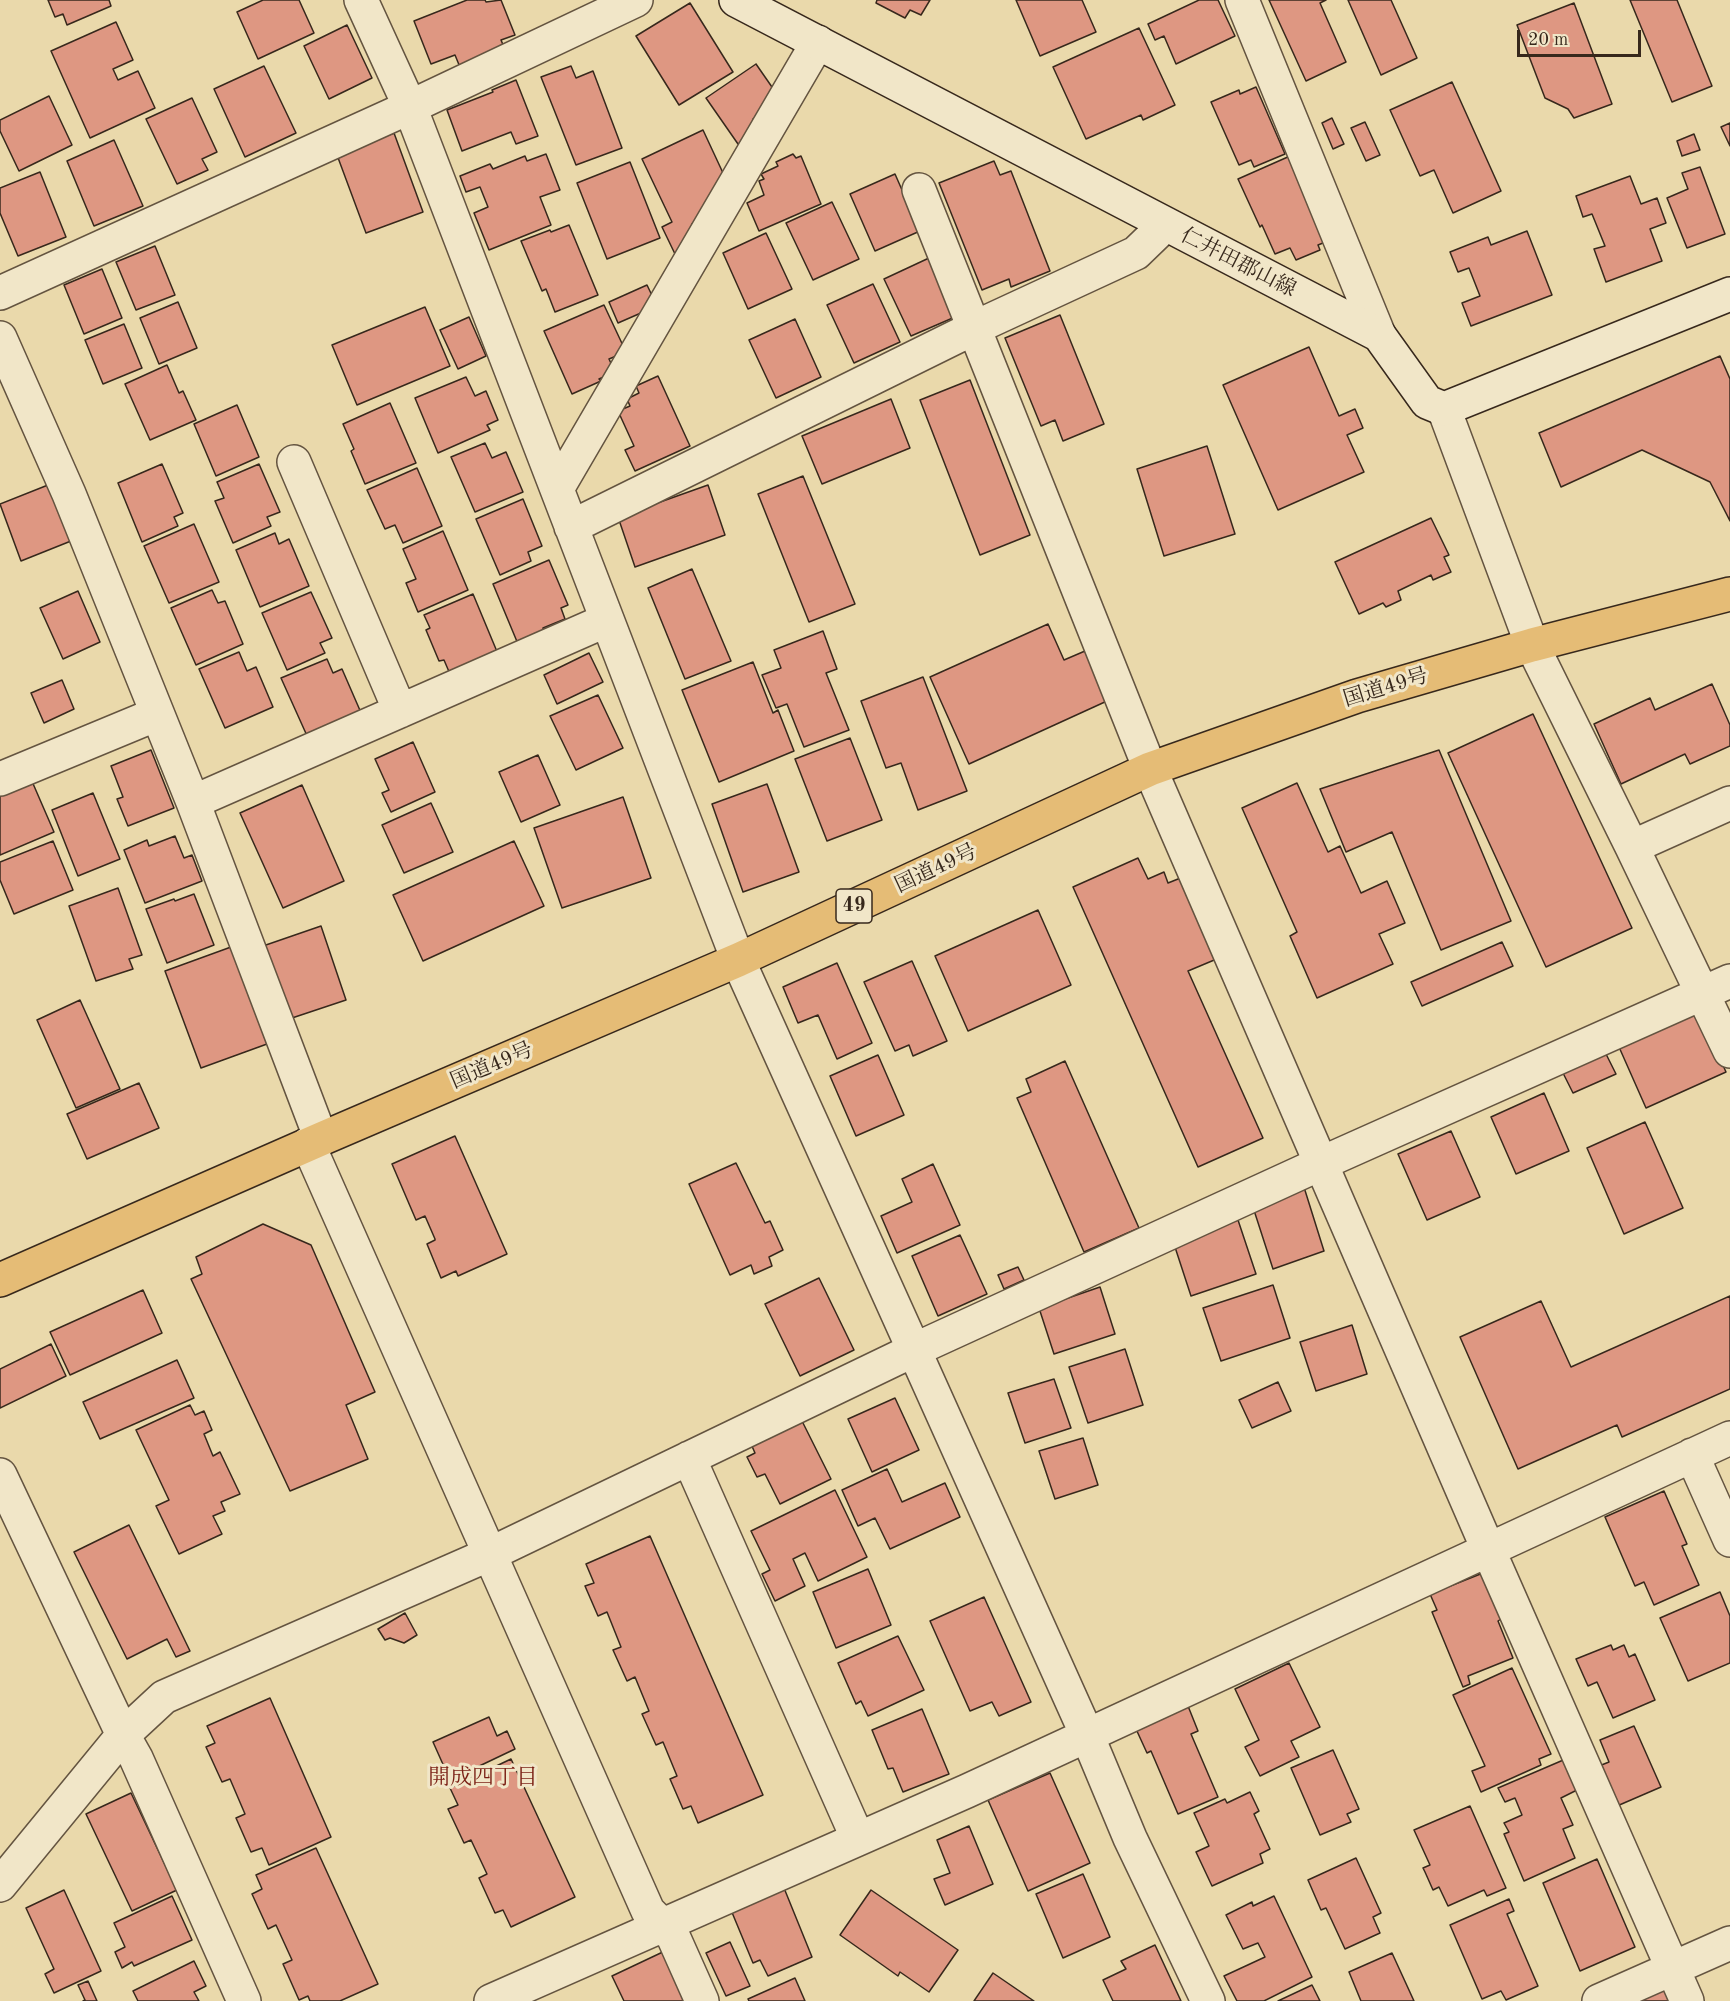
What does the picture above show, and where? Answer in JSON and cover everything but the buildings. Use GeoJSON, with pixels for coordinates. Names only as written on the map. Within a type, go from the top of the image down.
{"type":"FeatureCollection","features":[{"type":"Feature","properties":{"kind":"highway","name":"国道49号"},"geometry":{"type":"LineString","coordinates":[[0,1280],[315,1141],[738,960],[1150,769],[1357,696],[1532,645],[1730,594]]}},
{"type":"Feature","properties":{"kind":"street"},"geometry":{"type":"LineString","coordinates":[[361,0],[410,107],[738,960],[1087,1735],[1130,1838],[1208,2001]]}},
{"type":"Feature","properties":{"kind":"street"},"geometry":{"type":"LineString","coordinates":[[0,292],[410,107],[636,0]]}},
{"type":"Feature","properties":{"kind":"street","name":"仁井田郡山線"},"geometry":{"type":"LineString","coordinates":[[736,0],[775,11],[818,42],[1379,335],[1426,402],[1444,409]]}},
{"type":"Feature","properties":{"kind":"street"},"geometry":{"type":"LineString","coordinates":[[1242,0],[1379,335]]}},
{"type":"Feature","properties":{"kind":"street"},"geometry":{"type":"LineString","coordinates":[[557,489],[818,42]]}},
{"type":"Feature","properties":{"kind":"street"},"geometry":{"type":"LineString","coordinates":[[919,190],[1150,769],[1488,1550],[1687,2001]]}},
{"type":"Feature","properties":{"kind":"street"},"geometry":{"type":"LineString","coordinates":[[571,527],[974,328],[1136,253],[1165,225]]}},
{"type":"Feature","properties":{"kind":"street"},"geometry":{"type":"LineString","coordinates":[[1730,294],[1444,409],[1532,645],[1632,847],[1717,987],[1730,1051]]}},
{"type":"Feature","properties":{"kind":"street"},"geometry":{"type":"LineString","coordinates":[[0,338],[69,494],[193,802],[315,1141],[490,1554],[648,1911],[673,1936],[702,2001]]}},
{"type":"Feature","properties":{"kind":"street"},"geometry":{"type":"LineString","coordinates":[[294,462],[400,711]]}},
{"type":"Feature","properties":{"kind":"street"},"geometry":{"type":"LineString","coordinates":[[193,802],[607,620]]}},
{"type":"Feature","properties":{"kind":"street"},"geometry":{"type":"LineString","coordinates":[[0,779],[157,714]]}},
{"type":"Feature","properties":{"kind":"street"},"geometry":{"type":"LineString","coordinates":[[1632,847],[1730,803]]}},
{"type":"Feature","properties":{"kind":"street"},"geometry":{"type":"LineString","coordinates":[[0,1886],[123,1735],[165,1697],[490,1554],[914,1350],[1322,1163],[1717,987]]}},
{"type":"Feature","properties":{"kind":"street"},"geometry":{"type":"LineString","coordinates":[[491,2001],[1087,1735],[1730,1438]]}},
{"type":"Feature","properties":{"kind":"street"},"geometry":{"type":"LineString","coordinates":[[1692,1455],[1730,1540]]}},
{"type":"Feature","properties":{"kind":"street"},"geometry":{"type":"LineString","coordinates":[[689,1458],[858,1839]]}},
{"type":"Feature","properties":{"kind":"street"},"geometry":{"type":"LineString","coordinates":[[0,1475],[136,1758],[244,2001]]}},
{"type":"Feature","properties":{"kind":"street"},"geometry":{"type":"LineString","coordinates":[[1599,2001],[1730,1943]]}},
{"type":"Feature","properties":{"kind":"district","name":"開成四丁目"},"geometry":{"type":"Point","coordinates":[483,1778]}}]}
